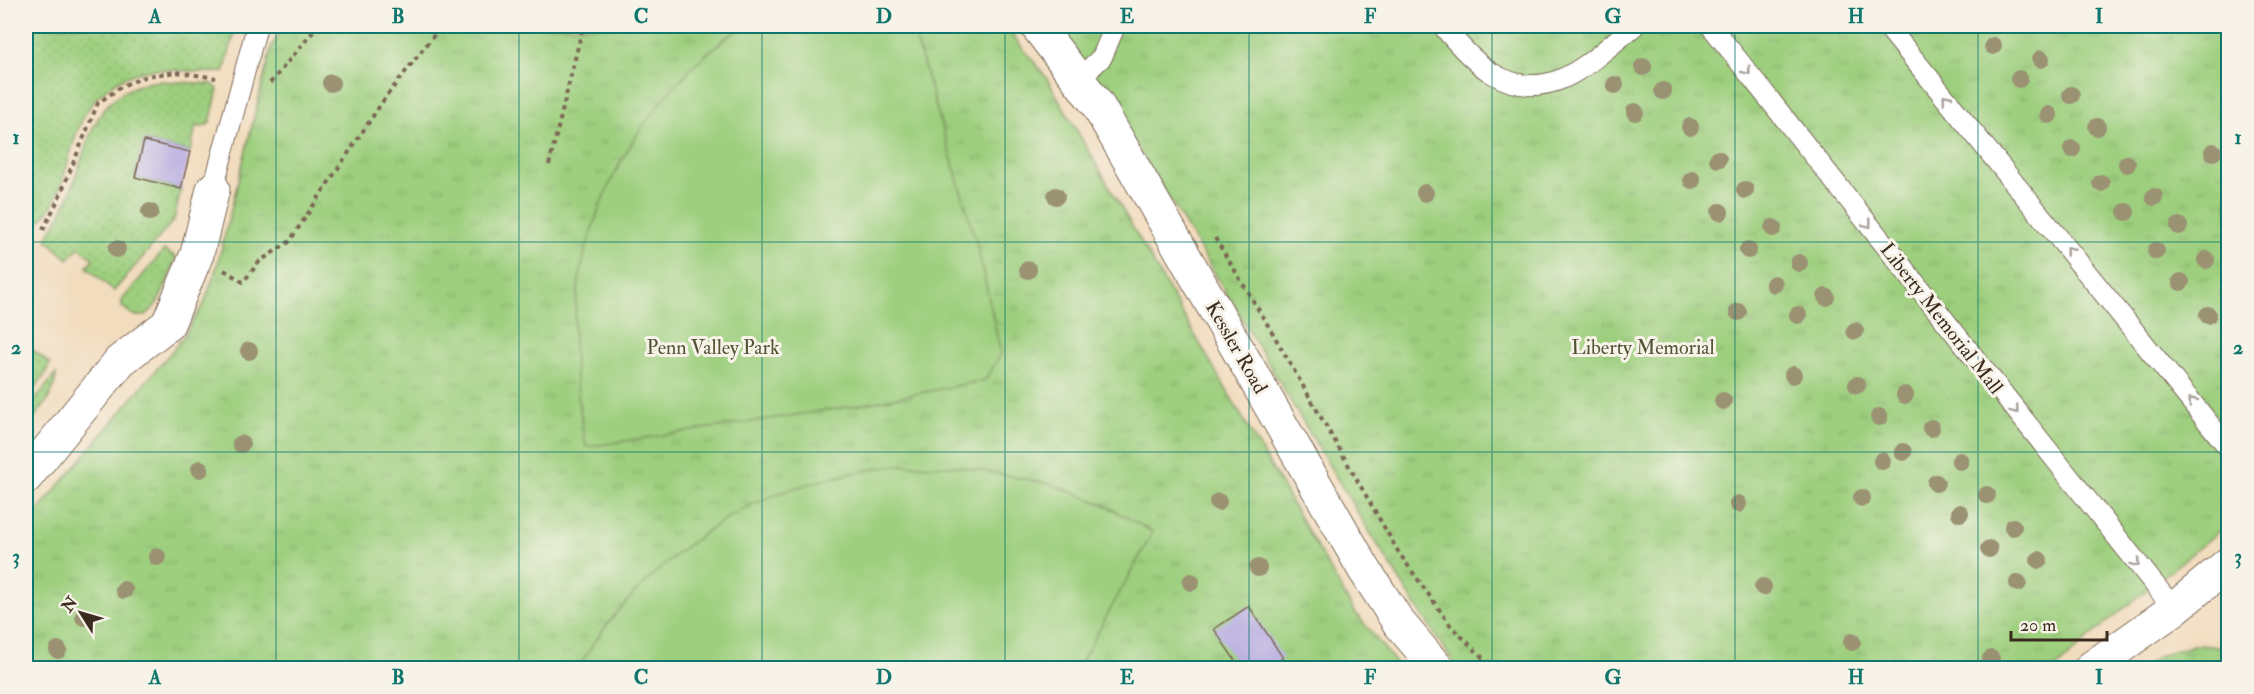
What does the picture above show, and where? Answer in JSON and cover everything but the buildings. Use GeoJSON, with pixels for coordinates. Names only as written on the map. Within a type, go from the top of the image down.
{"type":"FeatureCollection","features":[{"type":"Feature","properties":{"kind":"street","name":"Kessler Road"},"geometry":{"type":"LineString","coordinates":[[1037,26],[1079,79],[1103,115],[1364,569],[1399,623],[1437,669]]}},
{"type":"Feature","properties":{"kind":"street"},"geometry":{"type":"LineString","coordinates":[[26,477],[120,361],[168,324],[197,254],[213,189]]}},
{"type":"Feature","properties":{"kind":"street"},"geometry":{"type":"LineString","coordinates":[[2091,669],[2174,609],[2229,564]]}},
{"type":"Feature","properties":{"kind":"lane"},"geometry":{"type":"LineString","coordinates":[[213,189],[258,26]]}},
{"type":"Feature","properties":{"kind":"lane"},"geometry":{"type":"LineString","coordinates":[[1079,79],[1102,57],[1115,26]]}},
{"type":"Feature","properties":{"kind":"lane"},"geometry":{"type":"LineString","coordinates":[[1443,26],[1479,66],[1511,83],[1532,86],[1559,79],[1586,64],[1634,26]]}},
{"type":"Feature","properties":{"kind":"lane","name":"Liberty Memorial Mall"},"geometry":{"type":"LineString","coordinates":[[1711,26],[2174,609]]}},
{"type":"Feature","properties":{"kind":"lane"},"geometry":{"type":"LineString","coordinates":[[1887,26],[2229,447]]}},
{"type":"Feature","properties":{"kind":"path"},"geometry":{"type":"LineString","coordinates":[[267,88],[318,26]]}},
{"type":"Feature","properties":{"kind":"path"},"geometry":{"type":"LineString","coordinates":[[223,270],[243,282],[260,261],[289,242],[385,98],[441,26]]}},
{"type":"Feature","properties":{"kind":"path"},"geometry":{"type":"LineString","coordinates":[[549,165],[583,26]]}},
{"type":"Feature","properties":{"kind":"path"},"geometry":{"type":"LineString","coordinates":[[42,230],[58,200],[98,103],[122,86],[147,76],[177,72],[219,79]]}},
{"type":"Feature","properties":{"kind":"path"},"geometry":{"type":"LineString","coordinates":[[1211,232],[1272,332],[1399,554],[1451,626],[1497,669]]}},
{"type":"Feature","properties":{"kind":"path"},"geometry":{"type":"LineString","coordinates":[[1473,669],[1485,659]]}},
{"type":"Feature","properties":{"kind":"green space"},"geometry":{"type":"Polygon","coordinates":[[[26,26],[236,26],[224,72],[148,70],[110,86],[91,105],[79,126],[58,194],[47,213],[30,228],[26,224],[26,26]]]}},
{"type":"Feature","properties":{"kind":"green space","name":"Penn Valley Park"},"geometry":{"type":"Polygon","coordinates":[[[285,26],[1005,26],[1046,77],[1354,611],[1400,668],[26,668],[26,525],[181,340],[204,304],[217,266],[272,45],[285,26]]]}},
{"type":"Feature","properties":{"kind":"green space"},"geometry":{"type":"Polygon","coordinates":[[[744,26],[912,26],[978,248],[1001,354],[985,380],[854,406],[586,447],[576,379],[574,338],[577,293],[586,248],[601,204],[621,161],[646,122],[675,85],[708,53],[744,26]]]}},
{"type":"Feature","properties":{"kind":"green space","name":"Liberty Memorial"},"geometry":{"type":"Polygon","coordinates":[[[1057,26],[2228,26],[2228,524],[2102,626],[2056,668],[1457,668],[1355,509],[1160,184],[1110,104],[1057,26]]]}},
{"type":"Feature","properties":{"kind":"green space"},"geometry":{"type":"Polygon","coordinates":[[[159,81],[212,84],[218,89],[210,123],[203,127],[196,126],[190,152],[144,141],[135,177],[181,189],[174,220],[114,291],[87,267],[93,259],[79,247],[68,259],[47,238],[67,201],[87,142],[105,108],[118,95],[136,86],[159,81]]]}},
{"type":"Feature","properties":{"kind":"green space"},"geometry":{"type":"Polygon","coordinates":[[[164,250],[176,257],[156,305],[142,316],[132,314],[122,307],[122,300],[164,250]]]}},
{"type":"Feature","properties":{"kind":"green space"},"geometry":{"type":"Polygon","coordinates":[[[26,344],[50,364],[44,376],[26,399],[26,344]]]}},
{"type":"Feature","properties":{"kind":"green space"},"geometry":{"type":"Polygon","coordinates":[[[56,374],[53,390],[26,427],[26,411],[56,374]]]}},
{"type":"Feature","properties":{"kind":"green space"},"geometry":{"type":"Polygon","coordinates":[[[896,465],[957,466],[1051,484],[1103,504],[1153,532],[1078,668],[579,668],[613,617],[635,592],[686,547],[713,527],[740,511],[783,492],[831,478],[896,465]]]}},
{"type":"Feature","properties":{"kind":"green space"},"geometry":{"type":"Polygon","coordinates":[[[2193,645],[2228,647],[2228,668],[2142,668],[2159,656],[2193,645]]]}}]}
